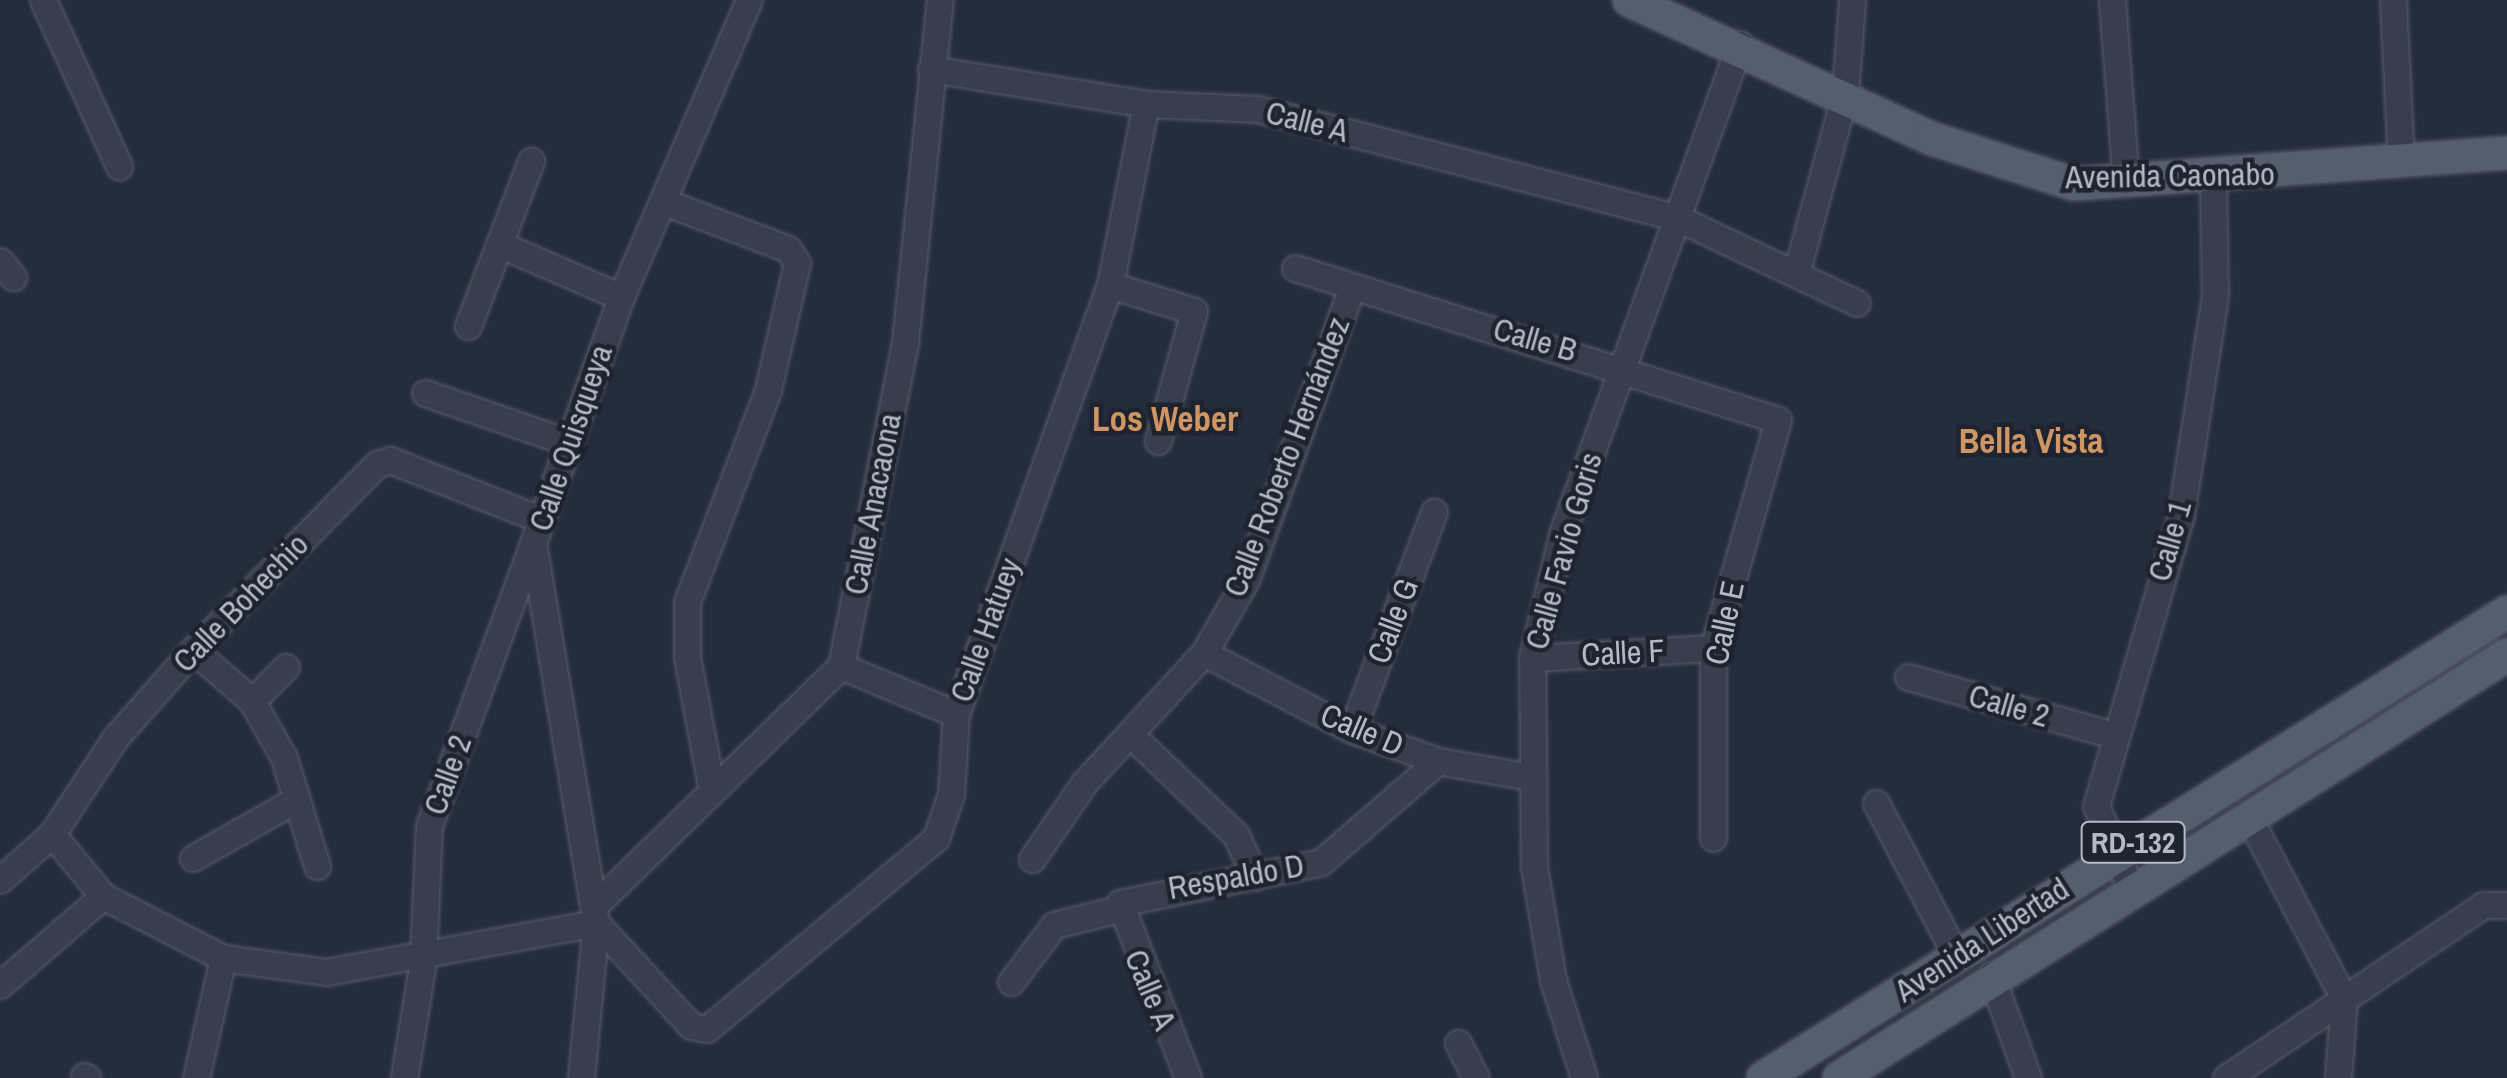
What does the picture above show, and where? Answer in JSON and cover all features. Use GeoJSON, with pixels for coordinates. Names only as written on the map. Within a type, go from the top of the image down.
{"type":"FeatureCollection","features":[{"type":"Feature","properties":{"kind":"main road","name":"Avenida Caonabo"},"geometry":{"type":"LineString","coordinates":[[1629,0],[1740,44],[2008,168],[2074,184],[2213,180],[2507,153]]}},
{"type":"Feature","properties":{"kind":"main road","name":"Avenida Libertad"},"geometry":{"type":"LineString","coordinates":[[1763,1078],[1958,959],[2110,855],[2507,612]]}},
{"type":"Feature","properties":{"kind":"main road","name":"Avenida Libertad"},"geometry":{"type":"LineString","coordinates":[[1858,1073],[1991,974],[2507,655]]}},
{"type":"Feature","properties":{"kind":"street"},"geometry":{"type":"LineString","coordinates":[[43,0],[118,166]]}},
{"type":"Feature","properties":{"kind":"street","name":"Calle Quisqueya"},"geometry":{"type":"LineString","coordinates":[[581,1078],[595,915],[536,531],[620,298],[667,203],[749,0]]}},
{"type":"Feature","properties":{"kind":"street","name":"Calle Anacaona"},"geometry":{"type":"LineString","coordinates":[[841,666],[904,343],[940,0]]}},
{"type":"Feature","properties":{"kind":"street"},"geometry":{"type":"LineString","coordinates":[[1796,274],[1846,94],[1852,0]]}},
{"type":"Feature","properties":{"kind":"street"},"geometry":{"type":"LineString","coordinates":[[2112,0],[2126,183]]}},
{"type":"Feature","properties":{"kind":"street"},"geometry":{"type":"LineString","coordinates":[[2393,0],[2401,162]]}},
{"type":"Feature","properties":{"kind":"street","name":"Calle Favio Goris"},"geometry":{"type":"LineString","coordinates":[[1584,1078],[1554,980],[1531,778],[1532,658],[1563,531],[1740,44]]}},
{"type":"Feature","properties":{"kind":"street","name":"Calle A"},"geometry":{"type":"LineString","coordinates":[[931,69],[1146,104],[1258,109],[1675,217],[1857,303]]}},
{"type":"Feature","properties":{"kind":"street","name":"Calle Hatuey"},"geometry":{"type":"LineString","coordinates":[[595,915],[691,1026],[707,1028],[936,838],[951,794],[956,714],[1110,285],[1146,104]]}},
{"type":"Feature","properties":{"kind":"street"},"geometry":{"type":"LineString","coordinates":[[468,326],[532,160]]}},
{"type":"Feature","properties":{"kind":"street","name":"Calle 1"},"geometry":{"type":"LineString","coordinates":[[2132,888],[2110,855],[2096,806],[2110,734],[2182,514],[2215,296],[2213,180]]}},
{"type":"Feature","properties":{"kind":"street"},"geometry":{"type":"LineString","coordinates":[[667,203],[797,257],[768,390],[687,602],[687,657],[712,790]]}},
{"type":"Feature","properties":{"kind":"street"},"geometry":{"type":"LineString","coordinates":[[499,244],[620,298]]}},
{"type":"Feature","properties":{"kind":"street","name":"Calle B"},"geometry":{"type":"LineString","coordinates":[[1296,268],[1623,366],[1774,416]]}},
{"type":"Feature","properties":{"kind":"street"},"geometry":{"type":"LineString","coordinates":[[1110,285],[1194,312],[1158,441]]}},
{"type":"Feature","properties":{"kind":"street","name":"Calle Roberto Hernández"},"geometry":{"type":"LineString","coordinates":[[1032,859],[1084,783],[1133,737],[1204,653],[1246,580],[1352,286]]}},
{"type":"Feature","properties":{"kind":"street"},"geometry":{"type":"LineString","coordinates":[[425,393],[567,442]]}},
{"type":"Feature","properties":{"kind":"street","name":"Calle E"},"geometry":{"type":"LineString","coordinates":[[1714,838],[1713,648],[1774,416]]}},
{"type":"Feature","properties":{"kind":"street","name":"Calle Bohechio"},"geometry":{"type":"LineString","coordinates":[[0,880],[52,834],[116,737],[193,650],[384,460],[536,531]]}},
{"type":"Feature","properties":{"kind":"street","name":"Calle G"},"geometry":{"type":"LineString","coordinates":[[1352,730],[1434,512]]}},
{"type":"Feature","properties":{"kind":"street","name":"Calle 2"},"geometry":{"type":"LineString","coordinates":[[404,1078],[422,961],[428,826],[536,531]]}},
{"type":"Feature","properties":{"kind":"street","name":"Calle F"},"geometry":{"type":"LineString","coordinates":[[1532,658],[1713,648]]}},
{"type":"Feature","properties":{"kind":"street"},"geometry":{"type":"LineString","coordinates":[[193,650],[252,701],[295,800],[317,866]]}},
{"type":"Feature","properties":{"kind":"street","name":"Calle D"},"geometry":{"type":"LineString","coordinates":[[1204,653],[1352,730],[1438,761],[1531,778]]}},
{"type":"Feature","properties":{"kind":"street"},"geometry":{"type":"LineString","coordinates":[[52,834],[103,896],[224,958],[326,972],[422,961],[595,915],[712,790],[841,666],[956,714]]}},
{"type":"Feature","properties":{"kind":"street"},"geometry":{"type":"LineString","coordinates":[[252,701],[286,668]]}},
{"type":"Feature","properties":{"kind":"street","name":"Calle 2"},"geometry":{"type":"LineString","coordinates":[[1908,677],[2110,734]]}},
{"type":"Feature","properties":{"kind":"street"},"geometry":{"type":"LineString","coordinates":[[1133,737],[1236,835],[1255,877]]}},
{"type":"Feature","properties":{"kind":"street","name":"Respaldo D"},"geometry":{"type":"LineString","coordinates":[[1011,982],[1054,925],[1118,906],[1322,862],[1438,761]]}},
{"type":"Feature","properties":{"kind":"street"},"geometry":{"type":"LineString","coordinates":[[194,858],[295,800]]}},
{"type":"Feature","properties":{"kind":"street"},"geometry":{"type":"LineString","coordinates":[[1876,803],[1958,959]]}},
{"type":"Feature","properties":{"kind":"street"},"geometry":{"type":"LineString","coordinates":[[2247,814],[2344,999],[2338,1078]]}},
{"type":"Feature","properties":{"kind":"street"},"geometry":{"type":"LineString","coordinates":[[0,984],[103,896]]}},
{"type":"Feature","properties":{"kind":"street"},"geometry":{"type":"LineString","coordinates":[[2226,1078],[2483,905],[2507,906]]}},
{"type":"Feature","properties":{"kind":"street","name":"Calle A"},"geometry":{"type":"LineString","coordinates":[[1118,906],[1188,1078]]}},
{"type":"Feature","properties":{"kind":"street"},"geometry":{"type":"LineString","coordinates":[[196,1078],[224,958]]}},
{"type":"Feature","properties":{"kind":"street"},"geometry":{"type":"LineString","coordinates":[[1991,974],[2028,1078]]}},
{"type":"Feature","properties":{"kind":"street"},"geometry":{"type":"LineString","coordinates":[[1458,1042],[1476,1078]]}},
{"type":"Feature","properties":{"kind":"district","name":"Los Weber"},"geometry":{"type":"Point","coordinates":[1165,419]}},
{"type":"Feature","properties":{"kind":"district","name":"Bella Vista"},"geometry":{"type":"Point","coordinates":[2031,441]}}]}
